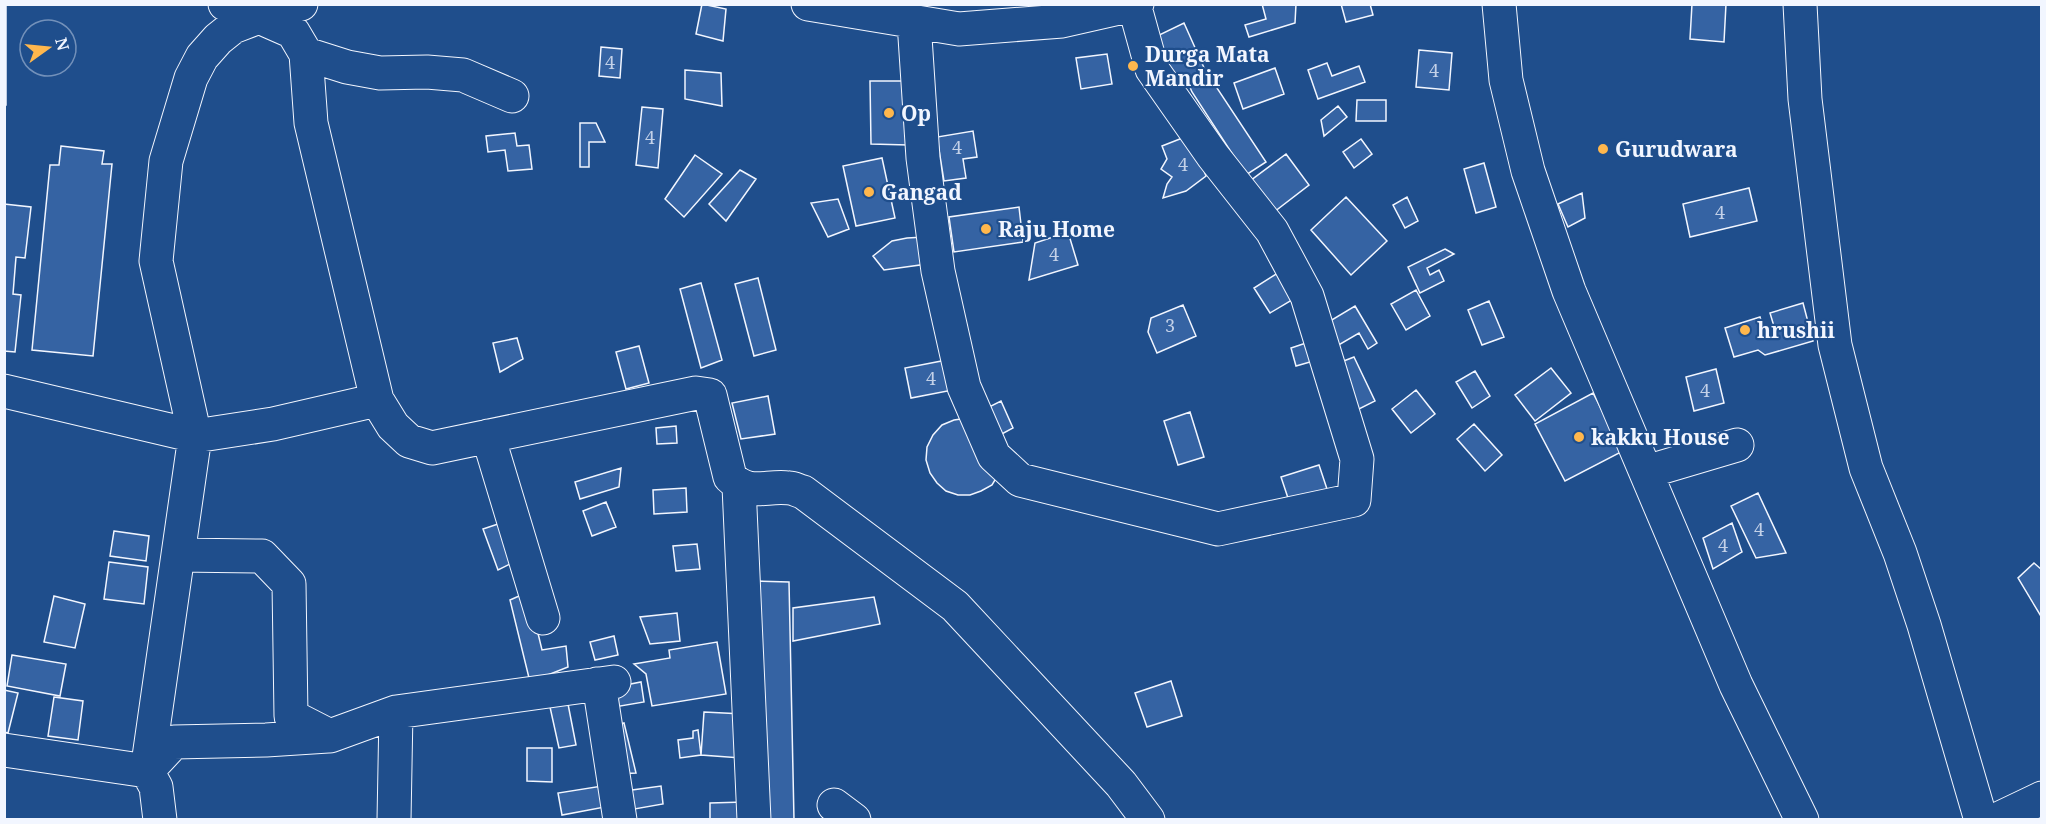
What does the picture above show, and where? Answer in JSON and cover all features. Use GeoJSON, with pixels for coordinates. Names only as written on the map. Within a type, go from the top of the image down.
{"type":"FeatureCollection","features":[{"type":"Feature","properties":{"kind":"street"},"geometry":{"type":"LineString","coordinates":[[225,4],[292,32],[306,54],[311,123],[377,400],[393,426],[409,441],[432,448],[696,393],[710,395],[730,477],[738,486],[752,490],[790,488],[803,492],[955,606],[1121,784],[1148,819]]}},
{"type":"Feature","properties":{"kind":"street"},"geometry":{"type":"LineString","coordinates":[[160,819],[156,787],[147,771],[195,436],[156,261],[166,161],[191,78],[202,57],[218,39],[233,27],[301,4]]}},
{"type":"Feature","properties":{"kind":"street"},"geometry":{"type":"LineString","coordinates":[[808,4],[959,29],[1050,22],[1135,5],[1152,69],[1213,156],[1272,231],[1307,296],[1358,459],[1354,500],[1218,529],[1020,480],[994,456],[964,387],[938,272],[923,158],[914,22]]}},
{"type":"Feature","properties":{"kind":"street"},"geometry":{"type":"LineString","coordinates":[[1499,4],[1506,80],[1528,171],[1569,291],[1736,685],[1802,819]]}},
{"type":"Feature","properties":{"kind":"street"},"geometry":{"type":"LineString","coordinates":[[1800,4],[1805,99],[1835,345],[1866,468],[1900,553],[1924,625],[1981,819]]}},
{"type":"Feature","properties":{"kind":"street"},"geometry":{"type":"LineString","coordinates":[[306,54],[347,67],[380,73],[427,72],[463,75],[512,96]]}},
{"type":"Feature","properties":{"kind":"street"},"geometry":{"type":"LineString","coordinates":[[4,391],[195,436],[273,424],[377,400]]}},
{"type":"Feature","properties":{"kind":"street"},"geometry":{"type":"LineString","coordinates":[[488,436],[543,618]]}},
{"type":"Feature","properties":{"kind":"street"},"geometry":{"type":"LineString","coordinates":[[1646,472],[1737,445]]}},
{"type":"Feature","properties":{"kind":"street"},"geometry":{"type":"LineString","coordinates":[[738,486],[754,819]]}},
{"type":"Feature","properties":{"kind":"street"},"geometry":{"type":"LineString","coordinates":[[178,555],[262,556],[289,584],[291,716],[330,736]]}},
{"type":"Feature","properties":{"kind":"street"},"geometry":{"type":"LineString","coordinates":[[147,771],[174,742],[330,736],[396,712],[606,683],[600,690],[620,819]]}},
{"type":"Feature","properties":{"kind":"street"},"geometry":{"type":"LineString","coordinates":[[394,819],[396,712]]}},
{"type":"Feature","properties":{"kind":"street"},"geometry":{"type":"LineString","coordinates":[[4,750],[147,771]]}},
{"type":"Feature","properties":{"kind":"street"},"geometry":{"type":"LineString","coordinates":[[1996,819],[2042,798]]}},
{"type":"Feature","properties":{"kind":"building"},"geometry":{"type":"Polygon","coordinates":[[[702,4],[726,9],[723,41],[696,34],[702,4]]]}},
{"type":"Feature","properties":{"kind":"building"},"geometry":{"type":"Polygon","coordinates":[[[1262,4],[1296,4],[1295,23],[1249,37],[1245,25],[1266,19],[1262,4]]]}},
{"type":"Feature","properties":{"kind":"building"},"geometry":{"type":"Polygon","coordinates":[[[1341,4],[1370,4],[1373,15],[1346,22],[1341,4]]]}},
{"type":"Feature","properties":{"kind":"building"},"geometry":{"type":"Polygon","coordinates":[[[1692,4],[1726,4],[1724,42],[1690,39],[1692,4]]]}},
{"type":"Feature","properties":{"kind":"building"},"geometry":{"type":"Polygon","coordinates":[[[4,6],[6,6],[6,105],[4,105],[4,6]]]}},
{"type":"Feature","properties":{"kind":"building"},"geometry":{"type":"Polygon","coordinates":[[[1184,23],[1205,70],[1266,162],[1246,175],[1192,92],[1186,78],[1175,83],[1155,37],[1184,23]]]}},
{"type":"Feature","properties":{"kind":"building"},"geometry":{"type":"Polygon","coordinates":[[[601,47],[622,49],[620,78],[599,76],[601,47]]]}},
{"type":"Feature","properties":{"kind":"building"},"geometry":{"type":"Polygon","coordinates":[[[1419,50],[1452,53],[1449,90],[1416,87],[1419,50]]]}},
{"type":"Feature","properties":{"kind":"building"},"geometry":{"type":"Polygon","coordinates":[[[1107,54],[1112,84],[1081,89],[1076,58],[1107,54]]]}},
{"type":"Feature","properties":{"kind":"building"},"geometry":{"type":"Polygon","coordinates":[[[1327,63],[1332,76],[1359,66],[1365,82],[1318,99],[1308,70],[1327,63]]]}},
{"type":"Feature","properties":{"kind":"building"},"geometry":{"type":"Polygon","coordinates":[[[1275,68],[1284,94],[1243,109],[1234,83],[1275,68]]]}},
{"type":"Feature","properties":{"kind":"building"},"geometry":{"type":"Polygon","coordinates":[[[685,70],[721,73],[722,106],[685,99],[685,70]]]}},
{"type":"Feature","properties":{"kind":"building","name":"Op"},"geometry":{"type":"Polygon","coordinates":[[[870,81],[908,81],[908,145],[871,144],[870,81]]]}},
{"type":"Feature","properties":{"kind":"building"},"geometry":{"type":"Polygon","coordinates":[[[1357,100],[1386,100],[1386,121],[1356,121],[1357,100]]]}},
{"type":"Feature","properties":{"kind":"building"},"geometry":{"type":"Polygon","coordinates":[[[1338,106],[1347,117],[1324,136],[1321,120],[1338,106]]]}},
{"type":"Feature","properties":{"kind":"building"},"geometry":{"type":"Polygon","coordinates":[[[642,107],[663,109],[658,168],[636,165],[642,107]]]}},
{"type":"Feature","properties":{"kind":"building"},"geometry":{"type":"Polygon","coordinates":[[[580,123],[596,123],[605,142],[589,142],[589,167],[580,167],[580,123]]]}},
{"type":"Feature","properties":{"kind":"building"},"geometry":{"type":"Polygon","coordinates":[[[973,131],[977,157],[963,159],[966,178],[944,181],[937,137],[973,131]]]}},
{"type":"Feature","properties":{"kind":"building"},"geometry":{"type":"Polygon","coordinates":[[[515,133],[517,146],[529,145],[532,169],[508,171],[505,150],[488,152],[486,136],[515,133]]]}},
{"type":"Feature","properties":{"kind":"building"},"geometry":{"type":"Polygon","coordinates":[[[1190,135],[1206,176],[1186,191],[1163,198],[1167,184],[1172,177],[1161,169],[1167,159],[1162,146],[1190,135]]]}},
{"type":"Feature","properties":{"kind":"building"},"geometry":{"type":"Polygon","coordinates":[[[1361,139],[1372,154],[1354,168],[1343,152],[1361,139]]]}},
{"type":"Feature","properties":{"kind":"building"},"geometry":{"type":"Polygon","coordinates":[[[61,146],[104,151],[102,164],[112,164],[93,356],[32,350],[50,165],[59,165],[61,146]]]}},
{"type":"Feature","properties":{"kind":"building"},"geometry":{"type":"Polygon","coordinates":[[[1286,154],[1309,185],[1274,212],[1250,181],[1286,154]]]}},
{"type":"Feature","properties":{"kind":"building"},"geometry":{"type":"Polygon","coordinates":[[[695,155],[722,174],[684,217],[665,199],[695,155]]]}},
{"type":"Feature","properties":{"kind":"building","name":"Gangad"},"geometry":{"type":"Polygon","coordinates":[[[882,158],[895,218],[856,226],[843,166],[882,158]]]}},
{"type":"Feature","properties":{"kind":"building"},"geometry":{"type":"Polygon","coordinates":[[[1484,163],[1496,207],[1476,213],[1464,169],[1484,163]]]}},
{"type":"Feature","properties":{"kind":"building"},"geometry":{"type":"Polygon","coordinates":[[[740,170],[756,179],[726,221],[709,204],[740,170]]]}},
{"type":"Feature","properties":{"kind":"building"},"geometry":{"type":"Polygon","coordinates":[[[1749,188],[1757,221],[1690,237],[1683,204],[1749,188]]]}},
{"type":"Feature","properties":{"kind":"building"},"geometry":{"type":"Polygon","coordinates":[[[1582,193],[1585,218],[1568,227],[1558,204],[1582,193]]]}},
{"type":"Feature","properties":{"kind":"building"},"geometry":{"type":"Polygon","coordinates":[[[1346,197],[1387,241],[1351,275],[1311,230],[1346,197]]]}},
{"type":"Feature","properties":{"kind":"building"},"geometry":{"type":"Polygon","coordinates":[[[1407,197],[1418,221],[1405,228],[1393,205],[1407,197]]]}},
{"type":"Feature","properties":{"kind":"building"},"geometry":{"type":"Polygon","coordinates":[[[838,199],[849,229],[828,237],[811,203],[838,199]]]}},
{"type":"Feature","properties":{"kind":"building"},"geometry":{"type":"Polygon","coordinates":[[[4,204],[31,207],[25,258],[16,257],[13,294],[21,295],[15,352],[4,351],[4,204]]]}},
{"type":"Feature","properties":{"kind":"building","name":"Raju Home"},"geometry":{"type":"Polygon","coordinates":[[[1019,207],[1023,242],[954,252],[949,217],[1019,207]]]}},
{"type":"Feature","properties":{"kind":"building"},"geometry":{"type":"Polygon","coordinates":[[[1068,232],[1078,265],[1029,280],[1035,243],[1068,232]]]}},
{"type":"Feature","properties":{"kind":"building"},"geometry":{"type":"Polygon","coordinates":[[[924,237],[927,264],[884,270],[873,256],[892,241],[924,237]]]}},
{"type":"Feature","properties":{"kind":"building"},"geometry":{"type":"Polygon","coordinates":[[[1445,249],[1454,254],[1427,268],[1430,275],[1439,270],[1444,281],[1420,293],[1408,267],[1445,249]]]}},
{"type":"Feature","properties":{"kind":"building"},"geometry":{"type":"Polygon","coordinates":[[[1281,271],[1297,297],[1270,313],[1254,288],[1281,271]]]}},
{"type":"Feature","properties":{"kind":"building"},"geometry":{"type":"Polygon","coordinates":[[[758,278],[776,350],[754,356],[735,284],[758,278]]]}},
{"type":"Feature","properties":{"kind":"building"},"geometry":{"type":"Polygon","coordinates":[[[701,283],[722,360],[701,368],[680,289],[701,283]]]}},
{"type":"Feature","properties":{"kind":"building"},"geometry":{"type":"Polygon","coordinates":[[[1416,290],[1430,316],[1406,330],[1391,304],[1416,290]]]}},
{"type":"Feature","properties":{"kind":"building"},"geometry":{"type":"Polygon","coordinates":[[[1489,301],[1504,337],[1482,345],[1468,310],[1489,301]]]}},
{"type":"Feature","properties":{"kind":"building","name":"hrushii"},"geometry":{"type":"Polygon","coordinates":[[[1803,303],[1813,341],[1765,355],[1758,350],[1734,357],[1725,328],[1760,317],[1766,336],[1776,333],[1770,313],[1803,303]]]}},
{"type":"Feature","properties":{"kind":"building"},"geometry":{"type":"Polygon","coordinates":[[[1183,305],[1196,336],[1157,353],[1148,332],[1151,318],[1183,305]]]}},
{"type":"Feature","properties":{"kind":"building"},"geometry":{"type":"Polygon","coordinates":[[[1355,306],[1377,343],[1368,349],[1359,333],[1337,346],[1325,324],[1355,306]]]}},
{"type":"Feature","properties":{"kind":"building"},"geometry":{"type":"Polygon","coordinates":[[[517,338],[523,359],[500,372],[493,343],[517,338]]]}},
{"type":"Feature","properties":{"kind":"building"},"geometry":{"type":"Polygon","coordinates":[[[1312,341],[1317,360],[1296,366],[1291,348],[1312,341]]]}},
{"type":"Feature","properties":{"kind":"building"},"geometry":{"type":"Polygon","coordinates":[[[639,346],[649,383],[626,389],[616,352],[639,346]]]}},
{"type":"Feature","properties":{"kind":"building"},"geometry":{"type":"Polygon","coordinates":[[[1354,357],[1375,401],[1353,412],[1336,364],[1354,357]]]}},
{"type":"Feature","properties":{"kind":"building"},"geometry":{"type":"Polygon","coordinates":[[[952,359],[958,389],[911,398],[905,368],[952,359]]]}},
{"type":"Feature","properties":{"kind":"building"},"geometry":{"type":"Polygon","coordinates":[[[1551,368],[1571,393],[1535,421],[1515,395],[1551,368]]]}},
{"type":"Feature","properties":{"kind":"building"},"geometry":{"type":"Polygon","coordinates":[[[1716,369],[1724,403],[1694,411],[1686,377],[1716,369]]]}},
{"type":"Feature","properties":{"kind":"building"},"geometry":{"type":"Polygon","coordinates":[[[1475,371],[1490,396],[1472,408],[1456,382],[1475,371]]]}},
{"type":"Feature","properties":{"kind":"building"},"geometry":{"type":"Polygon","coordinates":[[[1416,390],[1435,414],[1411,433],[1392,409],[1416,390]]]}},
{"type":"Feature","properties":{"kind":"building","name":"kakku House"},"geometry":{"type":"Polygon","coordinates":[[[1593,393],[1623,451],[1565,481],[1535,424],[1593,393]]]}},
{"type":"Feature","properties":{"kind":"building"},"geometry":{"type":"Polygon","coordinates":[[[768,396],[775,434],[741,439],[732,403],[768,396]]]}},
{"type":"Feature","properties":{"kind":"building"},"geometry":{"type":"Polygon","coordinates":[[[1001,401],[1013,428],[1000,435],[987,408],[1001,401]]]}},
{"type":"Feature","properties":{"kind":"building"},"geometry":{"type":"Polygon","coordinates":[[[1190,412],[1204,457],[1178,465],[1164,421],[1190,412]]]}},
{"type":"Feature","properties":{"kind":"building"},"geometry":{"type":"Polygon","coordinates":[[[968,418],[998,475],[992,485],[981,491],[970,495],[958,495],[946,491],[930,473],[926,460],[927,447],[933,435],[942,425],[968,418]]]}},
{"type":"Feature","properties":{"kind":"building"},"geometry":{"type":"Polygon","coordinates":[[[1474,424],[1502,455],[1485,471],[1457,439],[1474,424]]]}},
{"type":"Feature","properties":{"kind":"building"},"geometry":{"type":"Polygon","coordinates":[[[676,426],[677,443],[657,444],[656,428],[676,426]]]}},
{"type":"Feature","properties":{"kind":"building"},"geometry":{"type":"Polygon","coordinates":[[[1319,465],[1328,492],[1290,504],[1281,477],[1319,465]]]}},
{"type":"Feature","properties":{"kind":"building"},"geometry":{"type":"Polygon","coordinates":[[[621,468],[619,487],[580,499],[575,482],[621,468]]]}},
{"type":"Feature","properties":{"kind":"building"},"geometry":{"type":"Polygon","coordinates":[[[686,488],[687,512],[654,514],[653,490],[686,488]]]}},
{"type":"Feature","properties":{"kind":"building"},"geometry":{"type":"Polygon","coordinates":[[[1758,493],[1786,553],[1756,558],[1731,506],[1758,493]]]}},
{"type":"Feature","properties":{"kind":"building"},"geometry":{"type":"Polygon","coordinates":[[[606,502],[616,527],[592,536],[583,511],[606,502]]]}},
{"type":"Feature","properties":{"kind":"building"},"geometry":{"type":"Polygon","coordinates":[[[504,522],[512,563],[498,570],[483,529],[504,522]]]}},
{"type":"Feature","properties":{"kind":"building"},"geometry":{"type":"Polygon","coordinates":[[[1732,523],[1742,552],[1713,569],[1703,538],[1732,523]]]}},
{"type":"Feature","properties":{"kind":"building"},"geometry":{"type":"Polygon","coordinates":[[[114,531],[149,536],[146,561],[110,556],[114,531]]]}},
{"type":"Feature","properties":{"kind":"building"},"geometry":{"type":"Polygon","coordinates":[[[697,544],[700,569],[676,571],[673,546],[697,544]]]}},
{"type":"Feature","properties":{"kind":"building"},"geometry":{"type":"Polygon","coordinates":[[[109,562],[148,567],[144,604],[104,599],[109,562]]]}},
{"type":"Feature","properties":{"kind":"building"},"geometry":{"type":"Polygon","coordinates":[[[2034,563],[2042,570],[2042,618],[2018,578],[2034,563]]]}},
{"type":"Feature","properties":{"kind":"building"},"geometry":{"type":"Polygon","coordinates":[[[757,581],[789,582],[794,820],[765,820],[757,581]]]}},
{"type":"Feature","properties":{"kind":"building"},"geometry":{"type":"Polygon","coordinates":[[[528,592],[542,650],[566,646],[568,667],[530,682],[510,600],[528,592]]]}},
{"type":"Feature","properties":{"kind":"building"},"geometry":{"type":"Polygon","coordinates":[[[54,596],[85,604],[75,648],[44,642],[54,596]]]}},
{"type":"Feature","properties":{"kind":"building"},"geometry":{"type":"Polygon","coordinates":[[[874,597],[880,624],[793,641],[793,608],[874,597]]]}},
{"type":"Feature","properties":{"kind":"building"},"geometry":{"type":"Polygon","coordinates":[[[677,613],[680,641],[650,644],[640,617],[677,613]]]}},
{"type":"Feature","properties":{"kind":"building"},"geometry":{"type":"Polygon","coordinates":[[[614,636],[618,655],[595,660],[590,642],[614,636]]]}},
{"type":"Feature","properties":{"kind":"building"},"geometry":{"type":"Polygon","coordinates":[[[717,642],[726,694],[652,706],[646,674],[634,664],[670,658],[669,650],[717,642]]]}},
{"type":"Feature","properties":{"kind":"building"},"geometry":{"type":"Polygon","coordinates":[[[12,655],[66,664],[60,696],[7,686],[12,655]]]}},
{"type":"Feature","properties":{"kind":"building"},"geometry":{"type":"Polygon","coordinates":[[[1171,681],[1182,716],[1147,727],[1135,693],[1171,681]]]}},
{"type":"Feature","properties":{"kind":"building"},"geometry":{"type":"Polygon","coordinates":[[[641,682],[644,702],[603,709],[600,690],[641,682]]]}},
{"type":"Feature","properties":{"kind":"building"},"geometry":{"type":"Polygon","coordinates":[[[4,690],[18,693],[8,733],[4,732],[4,690]]]}},
{"type":"Feature","properties":{"kind":"building"},"geometry":{"type":"Polygon","coordinates":[[[54,697],[83,701],[78,740],[48,736],[54,697]]]}},
{"type":"Feature","properties":{"kind":"building"},"geometry":{"type":"Polygon","coordinates":[[[568,704],[576,745],[559,748],[550,707],[568,704]]]}},
{"type":"Feature","properties":{"kind":"building"},"geometry":{"type":"Polygon","coordinates":[[[704,712],[743,714],[741,758],[701,755],[704,712]]]}},
{"type":"Feature","properties":{"kind":"building"},"geometry":{"type":"Polygon","coordinates":[[[624,723],[636,773],[616,774],[608,727],[624,723]]]}},
{"type":"Feature","properties":{"kind":"building"},"geometry":{"type":"Polygon","coordinates":[[[698,730],[701,755],[680,758],[678,740],[693,738],[693,731],[698,730]]]}},
{"type":"Feature","properties":{"kind":"building"},"geometry":{"type":"Polygon","coordinates":[[[527,748],[552,748],[552,782],[527,781],[527,748]]]}},
{"type":"Feature","properties":{"kind":"building"},"geometry":{"type":"Polygon","coordinates":[[[602,786],[605,807],[562,815],[558,793],[602,786]]]}},
{"type":"Feature","properties":{"kind":"building"},"geometry":{"type":"Polygon","coordinates":[[[661,786],[663,804],[629,810],[625,791],[661,786]]]}},
{"type":"Feature","properties":{"kind":"building"},"geometry":{"type":"Polygon","coordinates":[[[744,802],[744,820],[710,820],[710,803],[744,802]]]}},
{"type":"Feature","properties":{"kind":"place","name":"Durga Mata Mandir"},"geometry":{"type":"Point","coordinates":[1133,66]}},
{"type":"Feature","properties":{"kind":"place","name":"Op"},"geometry":{"type":"Point","coordinates":[889,113]}},
{"type":"Feature","properties":{"kind":"place","name":"Gurudwara"},"geometry":{"type":"Point","coordinates":[1603,149]}},
{"type":"Feature","properties":{"kind":"place","name":"Gangad"},"geometry":{"type":"Point","coordinates":[869,192]}},
{"type":"Feature","properties":{"kind":"place","name":"Raju Home"},"geometry":{"type":"Point","coordinates":[986,229]}},
{"type":"Feature","properties":{"kind":"place","name":"hrushii"},"geometry":{"type":"Point","coordinates":[1745,330]}},
{"type":"Feature","properties":{"kind":"place","name":"kakku House"},"geometry":{"type":"Point","coordinates":[1579,437]}}]}
